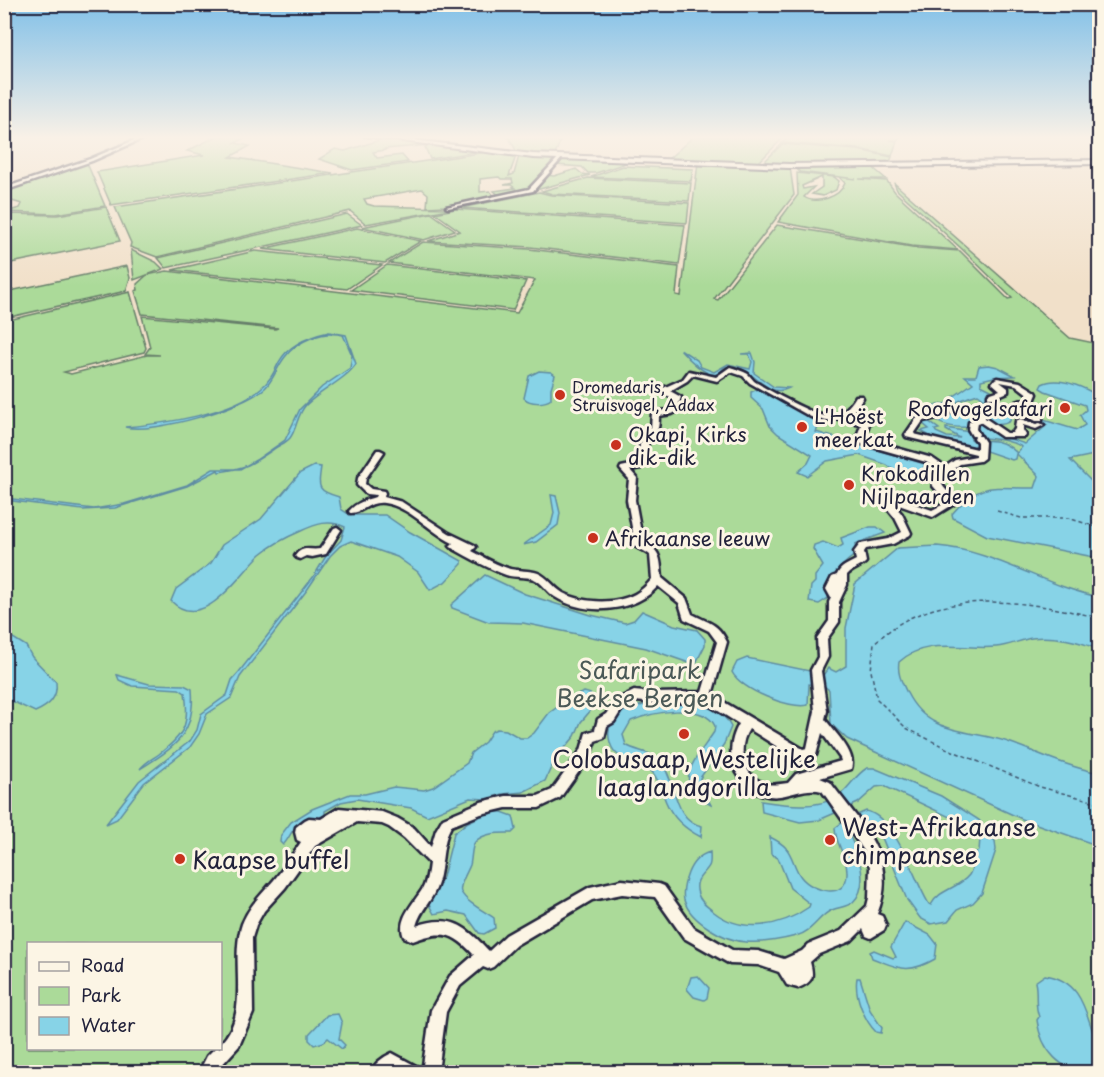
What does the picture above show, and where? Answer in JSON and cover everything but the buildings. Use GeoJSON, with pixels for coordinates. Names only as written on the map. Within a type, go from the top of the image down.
{"type":"FeatureCollection","features":[{"type":"Feature","properties":{"kind":"street"},"geometry":{"type":"LineString","coordinates":[[448,207],[531,189],[534,186]]}},
{"type":"Feature","properties":{"kind":"street"},"geometry":{"type":"LineString","coordinates":[[353,511],[369,500],[379,499],[393,502],[421,515],[441,532],[471,547],[469,549],[457,544],[455,546],[520,575],[538,577],[562,596],[595,604],[630,602],[652,587],[657,580],[658,565],[654,555],[645,546],[636,543],[638,538],[631,500],[633,478],[624,469],[638,466],[642,460],[644,444],[655,429],[655,414],[672,411],[677,397],[664,391],[685,380],[691,372],[717,379],[732,370],[816,417],[839,416],[852,409],[859,398]]}},
{"type":"Feature","properties":{"kind":"street"},"geometry":{"type":"LineString","coordinates":[[905,452],[916,446],[910,435],[913,426],[921,420],[950,409],[978,405],[1005,390],[996,383],[997,380],[1018,383],[1033,394],[1030,399],[1019,404],[1018,407],[1039,422],[1036,427],[1020,421],[1019,430],[1022,435],[1007,435],[982,416],[978,405]]}},
{"type":"Feature","properties":{"kind":"street"},"geometry":{"type":"LineString","coordinates":[[839,416],[866,424],[861,436],[865,442],[929,460],[944,470]]}},
{"type":"Feature","properties":{"kind":"street"},"geometry":{"type":"LineString","coordinates":[[793,786],[803,767],[804,755],[812,752],[820,722],[820,694],[816,670],[825,652],[822,638],[834,622],[836,598],[831,589],[836,580],[842,577],[849,567],[861,562],[859,552],[863,546],[890,542],[907,533],[899,516],[890,507],[893,501],[902,502],[914,509],[933,514],[950,504],[950,500],[935,482],[944,470],[962,460],[979,458],[981,442],[972,429],[973,422],[982,416]]}},
{"type":"Feature","properties":{"kind":"street"},"geometry":{"type":"LineString","coordinates":[[910,435],[980,452]]}},
{"type":"Feature","properties":{"kind":"street"},"geometry":{"type":"LineString","coordinates":[[379,499],[381,493],[369,492],[361,485],[365,473],[380,452]]}},
{"type":"Feature","properties":{"kind":"street"},"geometry":{"type":"LineString","coordinates":[[300,556],[304,552],[312,554],[323,552],[337,530]]}},
{"type":"Feature","properties":{"kind":"street"},"geometry":{"type":"LineString","coordinates":[[657,580],[683,601],[688,616],[710,625],[719,635],[721,646],[706,697]]}},
{"type":"Feature","properties":{"kind":"street"},"geometry":{"type":"LineString","coordinates":[[747,722],[737,736],[738,761],[743,774],[749,781],[764,790],[774,792],[793,786],[822,784],[834,795],[873,854],[877,867],[876,898],[869,920],[846,936],[814,949],[807,956],[784,966],[758,958],[730,957],[719,953],[688,933],[659,891],[622,887],[590,894],[511,940],[493,960],[488,962],[465,934],[454,929],[441,928],[413,934],[409,932],[408,928],[413,917],[430,889],[444,827],[450,820],[506,802],[540,802],[556,794],[586,752],[590,736],[600,734],[602,723],[627,698],[706,697],[747,722],[803,767],[843,767],[848,763],[820,722]]}},
{"type":"Feature","properties":{"kind":"street"},"geometry":{"type":"LineString","coordinates":[[207,1072],[213,1062],[234,1041],[245,1013],[245,938],[250,922],[259,906],[280,883],[310,841],[354,816],[370,815],[393,822],[409,833],[435,860]]}},
{"type":"Feature","properties":{"kind":"street"},"geometry":{"type":"LineString","coordinates":[[430,1072],[439,1010],[455,981],[484,956]]}},
{"type":"Feature","properties":{"kind":"street"},"geometry":{"type":"LineString","coordinates":[[784,966],[792,980],[798,981],[805,976],[804,964]]}},
{"type":"Feature","properties":{"kind":"street"},"geometry":{"type":"LineString","coordinates":[[379,1072],[393,1061],[410,1072]]}},
{"type":"Feature","properties":{"kind":"green space"},"geometry":{"type":"Polygon","coordinates":[[[19,186],[97,186],[105,206],[56,214],[5,212],[20,208],[22,204],[5,199],[5,191],[19,186]]]}},
{"type":"Feature","properties":{"kind":"green space"},"geometry":{"type":"Polygon","coordinates":[[[103,186],[241,186],[111,205],[103,186]]]}},
{"type":"Feature","properties":{"kind":"green space"},"geometry":{"type":"Polygon","coordinates":[[[255,186],[480,186],[480,192],[490,191],[495,197],[427,207],[428,194],[422,189],[364,199],[367,204],[374,206],[448,208],[535,190],[537,186],[549,186],[500,200],[366,224],[350,211],[157,257],[130,247],[131,243],[115,207],[255,186]]]}},
{"type":"Feature","properties":{"kind":"green space"},"geometry":{"type":"Polygon","coordinates":[[[513,186],[533,186],[500,196],[494,191],[515,188],[513,186]]]}},
{"type":"Feature","properties":{"kind":"green space"},"geometry":{"type":"Polygon","coordinates":[[[559,186],[691,186],[689,201],[552,194],[542,191],[559,186]]]}},
{"type":"Feature","properties":{"kind":"green space","name":"Safaripark Beekse Bergen"},"geometry":{"type":"Polygon","coordinates":[[[695,186],[793,186],[794,195],[714,299],[718,300],[777,225],[918,248],[960,251],[1008,299],[1012,298],[897,190],[895,186],[898,186],[1070,338],[1099,344],[1099,1072],[5,1072],[4,321],[130,292],[146,348],[144,352],[64,372],[71,374],[147,355],[160,355],[145,354],[150,347],[142,316],[278,328],[142,314],[135,291],[138,290],[137,284],[147,275],[167,271],[517,313],[535,280],[389,263],[423,242],[529,249],[679,267],[676,295],[681,296],[695,186]]]}},
{"type":"Feature","properties":{"kind":"green space"},"geometry":{"type":"Polygon","coordinates":[[[798,186],[802,186],[803,189],[814,187],[804,197],[815,200],[833,196],[842,188],[891,186],[958,250],[911,246],[778,222],[798,195],[798,186]]]}},
{"type":"Feature","properties":{"kind":"green space"},"geometry":{"type":"Polygon","coordinates":[[[837,186],[836,190],[823,196],[812,194],[822,187],[837,186]]]}},
{"type":"Feature","properties":{"kind":"green space"},"geometry":{"type":"Polygon","coordinates":[[[539,192],[551,195],[689,203],[687,223],[461,208],[539,192]]]}},
{"type":"Feature","properties":{"kind":"green space"},"geometry":{"type":"Polygon","coordinates":[[[106,207],[120,241],[11,263],[5,267],[5,214],[57,215],[106,207]]]}},
{"type":"Feature","properties":{"kind":"green space"},"geometry":{"type":"Polygon","coordinates":[[[455,209],[685,225],[679,265],[530,247],[428,241],[460,231],[435,213],[455,209]]]}},
{"type":"Feature","properties":{"kind":"green space"},"geometry":{"type":"Polygon","coordinates":[[[431,213],[455,230],[424,240],[362,227],[431,213]]]}},
{"type":"Feature","properties":{"kind":"green space"},"geometry":{"type":"Polygon","coordinates":[[[347,214],[362,225],[166,268],[158,258],[347,214]]]}},
{"type":"Feature","properties":{"kind":"green space"},"geometry":{"type":"Polygon","coordinates":[[[357,228],[421,241],[385,263],[262,249],[357,228]]]}},
{"type":"Feature","properties":{"kind":"green space"},"geometry":{"type":"Polygon","coordinates":[[[131,250],[156,262],[163,269],[134,280],[131,250]]]}},
{"type":"Feature","properties":{"kind":"green space"},"geometry":{"type":"Polygon","coordinates":[[[255,251],[382,265],[347,289],[172,270],[255,251]]]}},
{"type":"Feature","properties":{"kind":"green space"},"geometry":{"type":"Polygon","coordinates":[[[387,265],[526,281],[513,310],[351,290],[387,265]]]}},
{"type":"Feature","properties":{"kind":"green space"},"geometry":{"type":"Polygon","coordinates":[[[127,266],[130,278],[126,291],[5,318],[5,292],[127,266]]]}},
{"type":"Feature","properties":{"kind":"water"},"geometry":{"type":"Polygon","coordinates":[[[329,332],[346,335],[356,364],[346,375],[306,405],[288,440],[260,458],[246,466],[285,440],[300,409],[322,387],[350,368],[352,355],[343,335],[327,334],[311,338],[296,346],[285,357],[265,388],[238,404],[176,423],[156,427],[125,427],[177,420],[232,405],[264,385],[283,356],[294,346],[315,336],[329,332]]]}},
{"type":"Feature","properties":{"kind":"water"},"geometry":{"type":"Polygon","coordinates":[[[680,349],[697,360],[701,367],[714,372],[728,364],[750,369],[752,362],[749,354],[741,354],[752,353],[755,362],[754,373],[774,387],[789,388],[780,391],[772,389],[751,374],[734,367],[725,367],[717,374],[707,373],[680,349]]]}},
{"type":"Feature","properties":{"kind":"water"},"geometry":{"type":"Polygon","coordinates":[[[989,365],[1015,376],[981,380],[981,385],[991,390],[987,393],[1001,401],[985,399],[978,394],[947,407],[926,410],[918,414],[939,429],[935,430],[936,432],[947,437],[960,438],[946,428],[981,434],[977,428],[978,421],[993,430],[993,433],[1025,444],[1047,425],[1012,414],[1010,421],[1000,424],[990,422],[984,418],[985,416],[979,415],[971,420],[970,427],[953,427],[937,421],[967,408],[986,413],[984,404],[1011,407],[1007,409],[1011,412],[1077,430],[1085,425],[1080,415],[1086,410],[1085,405],[1045,391],[1040,388],[1042,384],[1064,382],[1079,386],[1099,396],[1099,454],[1070,460],[1099,489],[1099,558],[987,536],[953,518],[952,514],[972,495],[999,487],[1035,488],[1039,476],[1016,454],[1015,459],[1012,460],[983,450],[983,441],[993,441],[1010,447],[1017,453],[1022,447],[1016,444],[971,436],[976,443],[975,447],[933,438],[921,431],[929,429],[916,418],[915,412],[919,409],[948,403],[950,399],[973,383],[965,376],[976,376],[979,366],[989,365]]]}},
{"type":"Feature","properties":{"kind":"water"},"geometry":{"type":"Polygon","coordinates":[[[539,371],[551,372],[555,375],[551,388],[551,399],[538,403],[524,398],[529,376],[539,371]]]}},
{"type":"Feature","properties":{"kind":"water"},"geometry":{"type":"Polygon","coordinates":[[[758,389],[808,414],[819,425],[816,432],[925,464],[921,473],[914,473],[913,477],[901,476],[887,465],[859,455],[827,461],[807,476],[798,472],[808,463],[812,455],[778,434],[770,426],[763,409],[751,398],[751,392],[758,389]]]}},
{"type":"Feature","properties":{"kind":"water"},"geometry":{"type":"Polygon","coordinates":[[[314,466],[321,467],[319,480],[321,488],[326,493],[339,497],[341,509],[347,513],[385,515],[462,561],[462,564],[445,582],[430,590],[418,572],[397,557],[351,541],[340,546],[330,556],[307,590],[240,677],[231,698],[207,714],[199,734],[190,747],[144,783],[117,819],[106,824],[139,781],[190,741],[197,730],[201,714],[227,695],[232,680],[314,576],[326,556],[341,540],[345,527],[333,523],[312,526],[285,538],[266,550],[232,586],[208,606],[196,610],[183,609],[171,601],[176,589],[211,563],[222,545],[261,519],[300,473],[314,466]]]}},
{"type":"Feature","properties":{"kind":"water"},"geometry":{"type":"Polygon","coordinates":[[[213,469],[235,469],[219,472],[218,470],[187,486],[115,508],[83,510],[5,500],[5,498],[94,509],[124,504],[187,485],[213,469]]]}},
{"type":"Feature","properties":{"kind":"water"},"geometry":{"type":"Polygon","coordinates":[[[551,495],[556,496],[560,513],[558,525],[536,542],[523,545],[551,525],[554,513],[551,495]]]}},
{"type":"Feature","properties":{"kind":"water"},"geometry":{"type":"Polygon","coordinates":[[[870,527],[877,527],[885,533],[855,544],[856,554],[831,579],[827,591],[828,598],[819,604],[809,602],[811,586],[823,566],[813,549],[814,545],[823,542],[838,548],[843,545],[841,538],[870,527]]]}},
{"type":"Feature","properties":{"kind":"water"},"geometry":{"type":"Polygon","coordinates":[[[937,546],[978,554],[1058,585],[1099,597],[1099,650],[1084,644],[1048,637],[1028,639],[996,647],[933,647],[910,654],[899,662],[899,674],[916,707],[939,724],[1011,743],[1065,764],[1099,773],[1099,846],[1022,819],[847,739],[831,724],[829,690],[824,686],[809,684],[808,705],[800,706],[766,697],[745,685],[732,672],[737,662],[747,658],[824,674],[828,668],[836,672],[846,666],[846,628],[855,584],[898,548],[937,546]]]}},
{"type":"Feature","properties":{"kind":"water"},"geometry":{"type":"Polygon","coordinates":[[[485,575],[525,594],[625,623],[634,620],[642,611],[674,625],[697,630],[705,639],[705,645],[695,665],[646,648],[523,623],[489,622],[452,608],[451,605],[485,575]]]}},
{"type":"Feature","properties":{"kind":"water"},"geometry":{"type":"Polygon","coordinates":[[[5,633],[26,646],[32,657],[56,682],[56,693],[52,701],[35,712],[5,698],[5,633]]]}},
{"type":"Feature","properties":{"kind":"water"},"geometry":{"type":"Polygon","coordinates":[[[117,675],[149,684],[184,685],[192,689],[190,717],[181,738],[163,754],[140,769],[180,735],[187,713],[185,693],[179,689],[132,686],[119,680],[117,675]]]}},
{"type":"Feature","properties":{"kind":"water"},"geometry":{"type":"Polygon","coordinates":[[[584,692],[594,698],[596,704],[581,722],[575,736],[554,761],[545,781],[523,792],[485,799],[470,798],[427,816],[411,808],[357,799],[341,802],[325,811],[325,817],[298,825],[283,845],[280,842],[281,835],[291,822],[312,809],[350,794],[365,794],[394,787],[424,790],[433,787],[467,763],[471,753],[485,742],[492,731],[506,730],[520,738],[527,738],[534,733],[549,713],[572,697],[584,692]]]}},
{"type":"Feature","properties":{"kind":"water"},"geometry":{"type":"Polygon","coordinates":[[[667,701],[712,709],[720,713],[731,727],[724,744],[700,778],[700,785],[711,805],[698,797],[688,780],[694,762],[714,732],[715,726],[709,718],[688,711],[663,712],[631,721],[623,735],[626,745],[652,755],[660,761],[670,778],[685,816],[702,826],[701,837],[690,831],[672,814],[653,773],[641,764],[617,754],[609,738],[609,728],[620,714],[638,706],[667,701]]]}},
{"type":"Feature","properties":{"kind":"water"},"geometry":{"type":"Polygon","coordinates":[[[867,768],[874,768],[941,796],[979,820],[995,841],[996,850],[982,893],[973,903],[957,910],[948,921],[931,924],[920,918],[907,900],[883,840],[871,827],[850,837],[857,852],[861,870],[862,879],[858,895],[851,904],[827,912],[802,934],[764,942],[738,941],[719,934],[693,915],[684,900],[685,883],[694,863],[699,857],[710,852],[710,865],[698,880],[697,889],[700,899],[714,912],[725,919],[749,925],[774,923],[798,914],[810,904],[790,888],[778,858],[771,854],[770,837],[786,848],[806,882],[813,887],[828,891],[835,890],[841,888],[845,882],[847,868],[835,828],[866,811],[877,816],[895,837],[929,904],[931,905],[939,896],[965,880],[972,870],[976,852],[979,851],[980,838],[967,825],[884,786],[876,787],[858,803],[819,820],[800,822],[762,812],[761,801],[804,805],[826,802],[844,791],[867,768]]]}},
{"type":"Feature","properties":{"kind":"water"},"geometry":{"type":"Polygon","coordinates":[[[490,812],[502,812],[513,816],[516,829],[512,833],[483,836],[475,842],[470,865],[462,882],[460,889],[467,900],[494,918],[495,928],[484,934],[479,933],[466,915],[448,911],[434,914],[428,903],[443,877],[454,833],[468,822],[490,812]]]}},
{"type":"Feature","properties":{"kind":"water"},"geometry":{"type":"Polygon","coordinates":[[[905,922],[930,935],[937,944],[935,959],[917,967],[903,968],[872,958],[870,952],[874,950],[893,958],[896,957],[891,947],[905,922]]]}},
{"type":"Feature","properties":{"kind":"water"},"geometry":{"type":"Polygon","coordinates":[[[1045,975],[1068,984],[1082,1002],[1099,1048],[1092,1072],[1071,1069],[1062,1064],[1054,1058],[1043,1041],[1037,1020],[1039,1017],[1035,982],[1045,975]]]}},
{"type":"Feature","properties":{"kind":"water"},"geometry":{"type":"Polygon","coordinates":[[[698,976],[709,988],[707,998],[704,1000],[694,997],[687,989],[691,977],[698,976]]]}},
{"type":"Feature","properties":{"kind":"water"},"geometry":{"type":"Polygon","coordinates":[[[857,978],[860,978],[870,1010],[882,1028],[881,1033],[876,1032],[864,1014],[857,992],[857,978]]]}},
{"type":"Feature","properties":{"kind":"water"},"geometry":{"type":"Polygon","coordinates":[[[338,1014],[342,1023],[339,1039],[345,1045],[342,1049],[328,1038],[314,1045],[309,1040],[309,1034],[327,1015],[338,1014]]]}},
{"type":"Feature","properties":{"kind":"ferry route"},"geometry":{"type":"LineString","coordinates":[[997,511],[1021,518],[1068,518],[1100,528]]}},
{"type":"Feature","properties":{"kind":"ferry route"},"geometry":{"type":"LineString","coordinates":[[1100,618],[1054,608],[1006,602],[958,604],[934,609],[902,622],[874,643],[871,671],[877,699],[906,728],[948,749],[1040,787],[1100,803]]}},
{"type":"Feature","properties":{"kind":"place","name":"Dromedaris, Struisvogel, Addax"},"geometry":{"type":"Point","coordinates":[560,395]}},
{"type":"Feature","properties":{"kind":"place","name":"Roofvogelsafari"},"geometry":{"type":"Point","coordinates":[1065,408]}},
{"type":"Feature","properties":{"kind":"place","name":"L'Hoëst meerkat"},"geometry":{"type":"Point","coordinates":[802,427]}},
{"type":"Feature","properties":{"kind":"place","name":"Okapi, Kirks dik-dik"},"geometry":{"type":"Point","coordinates":[616,445]}},
{"type":"Feature","properties":{"kind":"place","name":"Krokodillen Nijlpaarden"},"geometry":{"type":"Point","coordinates":[849,485]}},
{"type":"Feature","properties":{"kind":"place","name":"Afrikaanse leeuw"},"geometry":{"type":"Point","coordinates":[593,538]}},
{"type":"Feature","properties":{"kind":"place","name":"Colobusaap, Westelijke laaglandgorilla"},"geometry":{"type":"Point","coordinates":[684,734]}},
{"type":"Feature","properties":{"kind":"place","name":"West-Afrikaanse chimpansee"},"geometry":{"type":"Point","coordinates":[830,840]}},
{"type":"Feature","properties":{"kind":"place","name":"Kaapse buffel"},"geometry":{"type":"Point","coordinates":[180,859]}}]}
